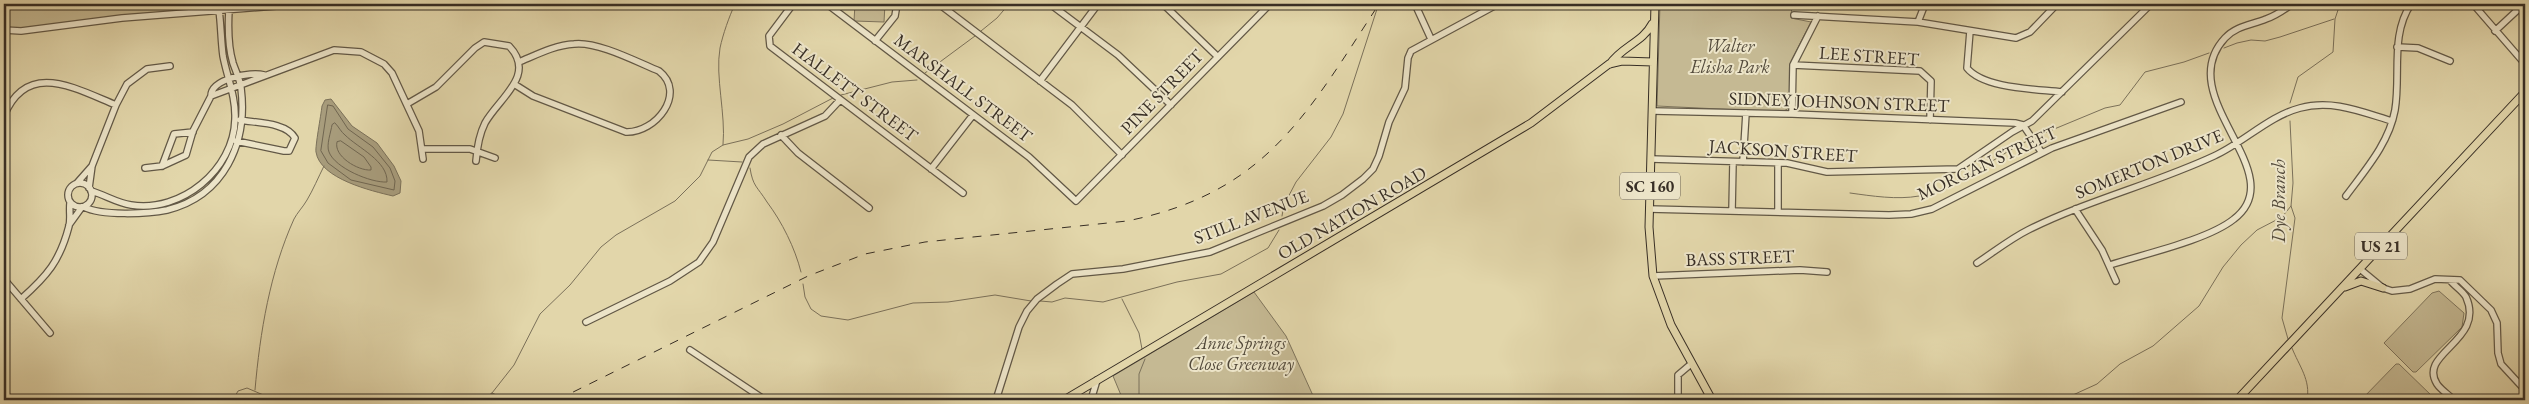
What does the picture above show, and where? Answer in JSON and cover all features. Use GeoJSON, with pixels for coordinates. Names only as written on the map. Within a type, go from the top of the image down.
{"type":"FeatureCollection","features":[{"type":"Feature","properties":{"kind":"main road"},"geometry":{"type":"LineString","coordinates":[[1609,64],[1622,61],[1652,62],[1655,4]]}},
{"type":"Feature","properties":{"kind":"main road","name":"OLD NATION ROAD"},"geometry":{"type":"LineString","coordinates":[[1064,400],[1531,123],[1609,64],[1614,57],[1648,31],[1654,21]]}},
{"type":"Feature","properties":{"kind":"main road","name":"SC 160"},"geometry":{"type":"LineString","coordinates":[[1652,62],[1653,111],[1649,209],[1653,276]]}},
{"type":"Feature","properties":{"kind":"main road","name":"US 21"},"geometry":{"type":"LineString","coordinates":[[2236,400],[2525,92]]}},
{"type":"Feature","properties":{"kind":"main road"},"geometry":{"type":"LineString","coordinates":[[1653,276],[1671,325],[1712,400]]}},
{"type":"Feature","properties":{"kind":"main road"},"geometry":{"type":"LineString","coordinates":[[2340,290],[2358,281],[2383,288]]}},
{"type":"Feature","properties":{"kind":"street"},"geometry":{"type":"LineString","coordinates":[[4,30],[21,31],[122,18],[302,4]]}},
{"type":"Feature","properties":{"kind":"street","name":"HALLETT STREET"},"geometry":{"type":"LineString","coordinates":[[793,4],[769,36],[768,43],[963,193]]}},
{"type":"Feature","properties":{"kind":"street","name":"MARSHALL STREET"},"geometry":{"type":"LineString","coordinates":[[828,4],[1029,157],[1076,201]]}},
{"type":"Feature","properties":{"kind":"street"},"geometry":{"type":"LineString","coordinates":[[875,41],[895,16],[897,4]]}},
{"type":"Feature","properties":{"kind":"street"},"geometry":{"type":"LineString","coordinates":[[939,4],[1072,105],[1122,155]]}},
{"type":"Feature","properties":{"kind":"street"},"geometry":{"type":"LineString","coordinates":[[1050,4],[1118,55],[1170,106]]}},
{"type":"Feature","properties":{"kind":"street"},"geometry":{"type":"LineString","coordinates":[[1040,81],[1098,4]]}},
{"type":"Feature","properties":{"kind":"street"},"geometry":{"type":"LineString","coordinates":[[1163,4],[1218,57]]}},
{"type":"Feature","properties":{"kind":"street"},"geometry":{"type":"LineString","coordinates":[[1260,4],[1265,9]]}},
{"type":"Feature","properties":{"kind":"street","name":"PINE STREET"},"geometry":{"type":"LineString","coordinates":[[1076,201],[1270,4]]}},
{"type":"Feature","properties":{"kind":"street"},"geometry":{"type":"LineString","coordinates":[[1415,4],[1431,39]]}},
{"type":"Feature","properties":{"kind":"street","name":"STILL AVENUE"},"geometry":{"type":"LineString","coordinates":[[996,400],[1019,327],[1027,311],[1037,299],[1072,274],[1123,269],[1210,252],[1323,206],[1342,195],[1373,169],[1380,156],[1388,122],[1406,83],[1409,54],[1415,48],[1431,39],[1498,4]]}},
{"type":"Feature","properties":{"kind":"street"},"geometry":{"type":"LineString","coordinates":[[1918,22],[1925,4]]}},
{"type":"Feature","properties":{"kind":"street"},"geometry":{"type":"LineString","coordinates":[[1794,15],[1918,22],[2007,37],[2024,36],[2057,4]]}},
{"type":"Feature","properties":{"kind":"street","name":"JACKSON STREET"},"geometry":{"type":"LineString","coordinates":[[1651,159],[1778,163],[1827,172],[1958,169],[2032,121],[2151,4]]}},
{"type":"Feature","properties":{"kind":"street"},"geometry":{"type":"LineString","coordinates":[[2110,265],[2208,234],[2234,219],[2246,203],[2251,181],[2247,163],[2214,96],[2209,74],[2213,57],[2225,38],[2240,27],[2266,19],[2292,4]]}},
{"type":"Feature","properties":{"kind":"street"},"geometry":{"type":"LineString","coordinates":[[2346,196],[2382,147],[2392,122],[2397,86],[2397,47],[2402,22],[2411,4]]}},
{"type":"Feature","properties":{"kind":"street"},"geometry":{"type":"LineString","coordinates":[[2473,4],[2525,64]]}},
{"type":"Feature","properties":{"kind":"street"},"geometry":{"type":"LineString","coordinates":[[2495,31],[2524,4]]}},
{"type":"Feature","properties":{"kind":"street"},"geometry":{"type":"LineString","coordinates":[[77,183],[84,184],[90,190],[118,203],[132,206],[151,205],[169,202],[201,185],[216,170],[232,140],[235,119],[232,89],[223,54],[219,10]]}},
{"type":"Feature","properties":{"kind":"street"},"geometry":{"type":"LineString","coordinates":[[70,203],[83,207],[137,214],[152,213],[178,207],[206,190],[222,175],[239,142],[243,120],[241,86],[230,50],[230,10]]}},
{"type":"Feature","properties":{"kind":"street"},"geometry":{"type":"LineString","coordinates":[[1792,114],[1793,65],[1818,16]]}},
{"type":"Feature","properties":{"kind":"street"},"geometry":{"type":"LineString","coordinates":[[1970,32],[1967,68],[1973,76],[1985,81],[2062,92]]}},
{"type":"Feature","properties":{"kind":"street"},"geometry":{"type":"LineString","coordinates":[[408,104],[436,87],[475,48],[484,42],[509,46],[519,62],[519,68],[514,84],[486,123],[477,151],[476,161]]}},
{"type":"Feature","properties":{"kind":"street"},"geometry":{"type":"LineString","coordinates":[[514,84],[533,96],[626,132],[634,132],[652,125],[668,101],[670,92],[666,76],[659,71],[588,45],[573,44],[560,47],[519,62]]}},
{"type":"Feature","properties":{"kind":"street"},"geometry":{"type":"LineString","coordinates":[[2397,47],[2418,48],[2450,61]]}},
{"type":"Feature","properties":{"kind":"street"},"geometry":{"type":"LineString","coordinates":[[212,96],[260,80],[264,75],[334,50],[361,52],[384,64],[392,73],[419,131],[423,160]]}},
{"type":"Feature","properties":{"kind":"street","name":"LEE STREET"},"geometry":{"type":"LineString","coordinates":[[1793,65],[1920,71],[1931,81],[1930,120]]}},
{"type":"Feature","properties":{"kind":"street"},"geometry":{"type":"LineString","coordinates":[[69,225],[91,200],[92,166],[116,105],[127,84],[136,75],[147,69],[170,66]]}},
{"type":"Feature","properties":{"kind":"street"},"geometry":{"type":"LineString","coordinates":[[145,168],[162,166],[186,155],[193,132],[212,96],[214,87],[229,79],[257,73],[264,75]]}},
{"type":"Feature","properties":{"kind":"street"},"geometry":{"type":"LineString","coordinates":[[4,116],[9,103],[20,91],[34,84],[55,83],[73,87],[116,105]]}},
{"type":"Feature","properties":{"kind":"street"},"geometry":{"type":"LineString","coordinates":[[586,322],[670,281],[699,262],[713,242],[750,157],[763,144],[825,116],[840,100]]}},
{"type":"Feature","properties":{"kind":"street","name":"MORGAN STREET"},"geometry":{"type":"LineString","coordinates":[[1649,209],[1911,214],[1932,209],[2042,153],[2181,102]]}},
{"type":"Feature","properties":{"kind":"street","name":"SOMERTON DRIVE"},"geometry":{"type":"LineString","coordinates":[[1977,262],[2027,230],[2076,209],[2172,174],[2238,145],[2272,121],[2299,108],[2325,104],[2348,108],[2392,122]]}},
{"type":"Feature","properties":{"kind":"street","name":"SIDNEY JOHNSON STREET"},"geometry":{"type":"LineString","coordinates":[[1653,111],[1792,114],[2015,123],[2023,126]]}},
{"type":"Feature","properties":{"kind":"street"},"geometry":{"type":"LineString","coordinates":[[1743,162],[1746,113]]}},
{"type":"Feature","properties":{"kind":"street"},"geometry":{"type":"LineString","coordinates":[[932,169],[973,115]]}},
{"type":"Feature","properties":{"kind":"street"},"geometry":{"type":"LineString","coordinates":[[232,140],[284,151],[290,150],[295,138],[291,132],[283,128],[235,119]]}},
{"type":"Feature","properties":{"kind":"street"},"geometry":{"type":"LineString","coordinates":[[2023,126],[2042,153]]}},
{"type":"Feature","properties":{"kind":"street"},"geometry":{"type":"LineString","coordinates":[[162,166],[174,134],[193,132]]}},
{"type":"Feature","properties":{"kind":"street"},"geometry":{"type":"LineString","coordinates":[[782,135],[798,153],[869,208]]}},
{"type":"Feature","properties":{"kind":"street"},"geometry":{"type":"LineString","coordinates":[[422,149],[450,148],[477,151],[495,158]]}},
{"type":"Feature","properties":{"kind":"street"},"geometry":{"type":"LineString","coordinates":[[1732,211],[1733,162]]}},
{"type":"Feature","properties":{"kind":"street"},"geometry":{"type":"LineString","coordinates":[[1778,163],[1778,212]]}},
{"type":"Feature","properties":{"kind":"street"},"geometry":{"type":"LineString","coordinates":[[21,299],[52,270],[59,257],[69,225],[70,203],[68,190],[92,166]]}},
{"type":"Feature","properties":{"kind":"street"},"geometry":{"type":"LineString","coordinates":[[201,185],[206,190]]}},
{"type":"Feature","properties":{"kind":"street"},"geometry":{"type":"LineString","coordinates":[[2076,209],[2110,265],[2116,281]]}},
{"type":"Feature","properties":{"kind":"street"},"geometry":{"type":"LineString","coordinates":[[2360,268],[2383,288],[2401,291],[2435,279],[2460,280],[2491,310],[2496,323],[2498,354],[2501,364],[2525,390]]}},
{"type":"Feature","properties":{"kind":"street","name":"BASS STREET"},"geometry":{"type":"LineString","coordinates":[[1653,276],[1800,270],[1827,272]]}},
{"type":"Feature","properties":{"kind":"street"},"geometry":{"type":"LineString","coordinates":[[4,279],[50,333]]}},
{"type":"Feature","properties":{"kind":"street"},"geometry":{"type":"LineString","coordinates":[[2450,280],[2465,295],[2470,317],[2464,332],[2438,360],[2434,376],[2440,387],[2454,400]]}},
{"type":"Feature","properties":{"kind":"street"},"geometry":{"type":"LineString","coordinates":[[690,350],[764,400]]}},
{"type":"Feature","properties":{"kind":"street"},"geometry":{"type":"LineString","coordinates":[[1678,400],[1678,375],[1691,364]]}},
{"type":"Feature","properties":{"kind":"street"},"geometry":{"type":"LineString","coordinates":[[1091,400],[1098,380]]}},
{"type":"Feature","properties":{"kind":"green space"},"geometry":{"type":"Polygon","coordinates":[[[4,4],[302,4],[177,13],[21,31],[4,35],[4,4]]]}},
{"type":"Feature","properties":{"kind":"green space"},"geometry":{"type":"Polygon","coordinates":[[[855,4],[885,4],[884,22],[854,21],[855,4]]]}},
{"type":"Feature","properties":{"kind":"green space","name":"Walter Elisha Park"},"geometry":{"type":"Polygon","coordinates":[[[1660,4],[1792,4],[1791,18],[1811,22],[1791,61],[1789,108],[1782,112],[1657,106],[1660,4]]]}},
{"type":"Feature","properties":{"kind":"green space"},"geometry":{"type":"Polygon","coordinates":[[[2439,291],[2464,313],[2462,327],[2416,372],[2413,372],[2384,343],[2432,293],[2439,291]]]}},
{"type":"Feature","properties":{"kind":"green space","name":"Anne Springs Close Greenway"},"geometry":{"type":"Polygon","coordinates":[[[1254,292],[1286,336],[1315,400],[1123,400],[1113,376],[1254,292]]]}},
{"type":"Feature","properties":{"kind":"green space"},"geometry":{"type":"Polygon","coordinates":[[[2396,364],[2399,364],[2433,397],[2430,400],[2362,399],[2396,364]]]}},
{"type":"Feature","properties":{"kind":"water"},"geometry":{"type":"Polygon","coordinates":[[[331,99],[352,126],[377,143],[394,166],[401,181],[400,193],[393,196],[360,187],[327,170],[320,161],[316,149],[322,106],[325,100],[331,99]]]}},
{"type":"Feature","properties":{"kind":"waterway"},"geometry":{"type":"LineString","coordinates":[[723,145],[724,133],[719,59],[723,37],[735,4]]}},
{"type":"Feature","properties":{"kind":"waterway"},"geometry":{"type":"LineString","coordinates":[[981,31],[997,18],[1009,4]]}},
{"type":"Feature","properties":{"kind":"waterway","name":"Dye Branch"},"geometry":{"type":"LineString","coordinates":[[2290,103],[2298,77],[2333,52],[2335,19],[2340,4]]}},
{"type":"Feature","properties":{"kind":"waterway"},"geometry":{"type":"LineString","coordinates":[[1282,216],[1284,205],[1296,182],[1331,137],[1343,114],[1377,9]]}},
{"type":"Feature","properties":{"kind":"waterway"},"geometry":{"type":"LineString","coordinates":[[2224,48],[2251,40],[2265,41],[2334,19]]}},
{"type":"Feature","properties":{"kind":"waterway"},"geometry":{"type":"LineString","coordinates":[[925,73],[975,36]]}},
{"type":"Feature","properties":{"kind":"waterway"},"geometry":{"type":"LineString","coordinates":[[2035,137],[2105,108],[2120,105],[2145,72],[2184,62],[2209,53]]}},
{"type":"Feature","properties":{"kind":"waterway"},"geometry":{"type":"LineString","coordinates":[[841,95],[892,82],[917,80]]}},
{"type":"Feature","properties":{"kind":"waterway"},"geometry":{"type":"LineString","coordinates":[[482,400],[492,393],[514,365],[540,314],[570,285],[601,247],[616,235],[675,201],[700,176],[712,152],[723,145],[748,139],[783,124],[833,98]]}},
{"type":"Feature","properties":{"kind":"waterway","name":"Dye Branch"},"geometry":{"type":"LineString","coordinates":[[2288,339],[2282,318],[2295,218],[2291,206],[2293,183],[2290,121]]}},
{"type":"Feature","properties":{"kind":"waterway"},"geometry":{"type":"LineString","coordinates":[[1850,193],[1902,198],[1933,192],[1947,187],[2029,140]]}},
{"type":"Feature","properties":{"kind":"waterway"},"geometry":{"type":"LineString","coordinates":[[708,160],[742,162]]}},
{"type":"Feature","properties":{"kind":"waterway"},"geometry":{"type":"LineString","coordinates":[[255,390],[263,324],[278,260],[294,219],[309,196],[324,166]]}},
{"type":"Feature","properties":{"kind":"waterway"},"geometry":{"type":"LineString","coordinates":[[750,168],[754,183],[778,218],[787,235],[801,272]]}},
{"type":"Feature","properties":{"kind":"waterway"},"geometry":{"type":"LineString","coordinates":[[2062,400],[2097,384],[2120,364],[2153,346],[2199,306],[2223,267],[2241,245],[2257,230],[2282,217],[2291,206]]}},
{"type":"Feature","properties":{"kind":"waterway"},"geometry":{"type":"LineString","coordinates":[[1040,301],[1052,302],[1065,298],[1103,302],[1177,282],[1221,274],[1268,248],[1279,230]]}},
{"type":"Feature","properties":{"kind":"waterway"},"geometry":{"type":"LineString","coordinates":[[803,284],[805,297],[811,309],[821,316],[848,320],[913,303],[948,302],[995,295],[1031,301]]}},
{"type":"Feature","properties":{"kind":"waterway"},"geometry":{"type":"LineString","coordinates":[[1122,299],[1139,333],[1142,349]]}},
{"type":"Feature","properties":{"kind":"waterway","name":"Dye Branch"},"geometry":{"type":"LineString","coordinates":[[2292,348],[2304,373],[2308,393],[2307,400]]}},
{"type":"Feature","properties":{"kind":"waterway"},"geometry":{"type":"LineString","coordinates":[[1139,400],[1139,374],[1145,359]]}},
{"type":"Feature","properties":{"kind":"waterway"},"geometry":{"type":"LineString","coordinates":[[233,400],[238,391],[247,388],[275,400]]}},
{"type":"Feature","properties":{"kind":"waterway"},"geometry":{"type":"LineString","coordinates":[[4,389],[14,397],[24,400]]}},
{"type":"Feature","properties":{"kind":"waterway"},"geometry":{"type":"LineString","coordinates":[[492,393],[507,400]]}},
{"type":"Feature","properties":{"kind":"railway"},"geometry":{"type":"LineString","coordinates":[[557,400],[808,276],[865,254],[925,242],[1127,221],[1175,208],[1215,191],[1249,169],[1278,143],[1304,114],[1329,80],[1379,4]]}}]}
